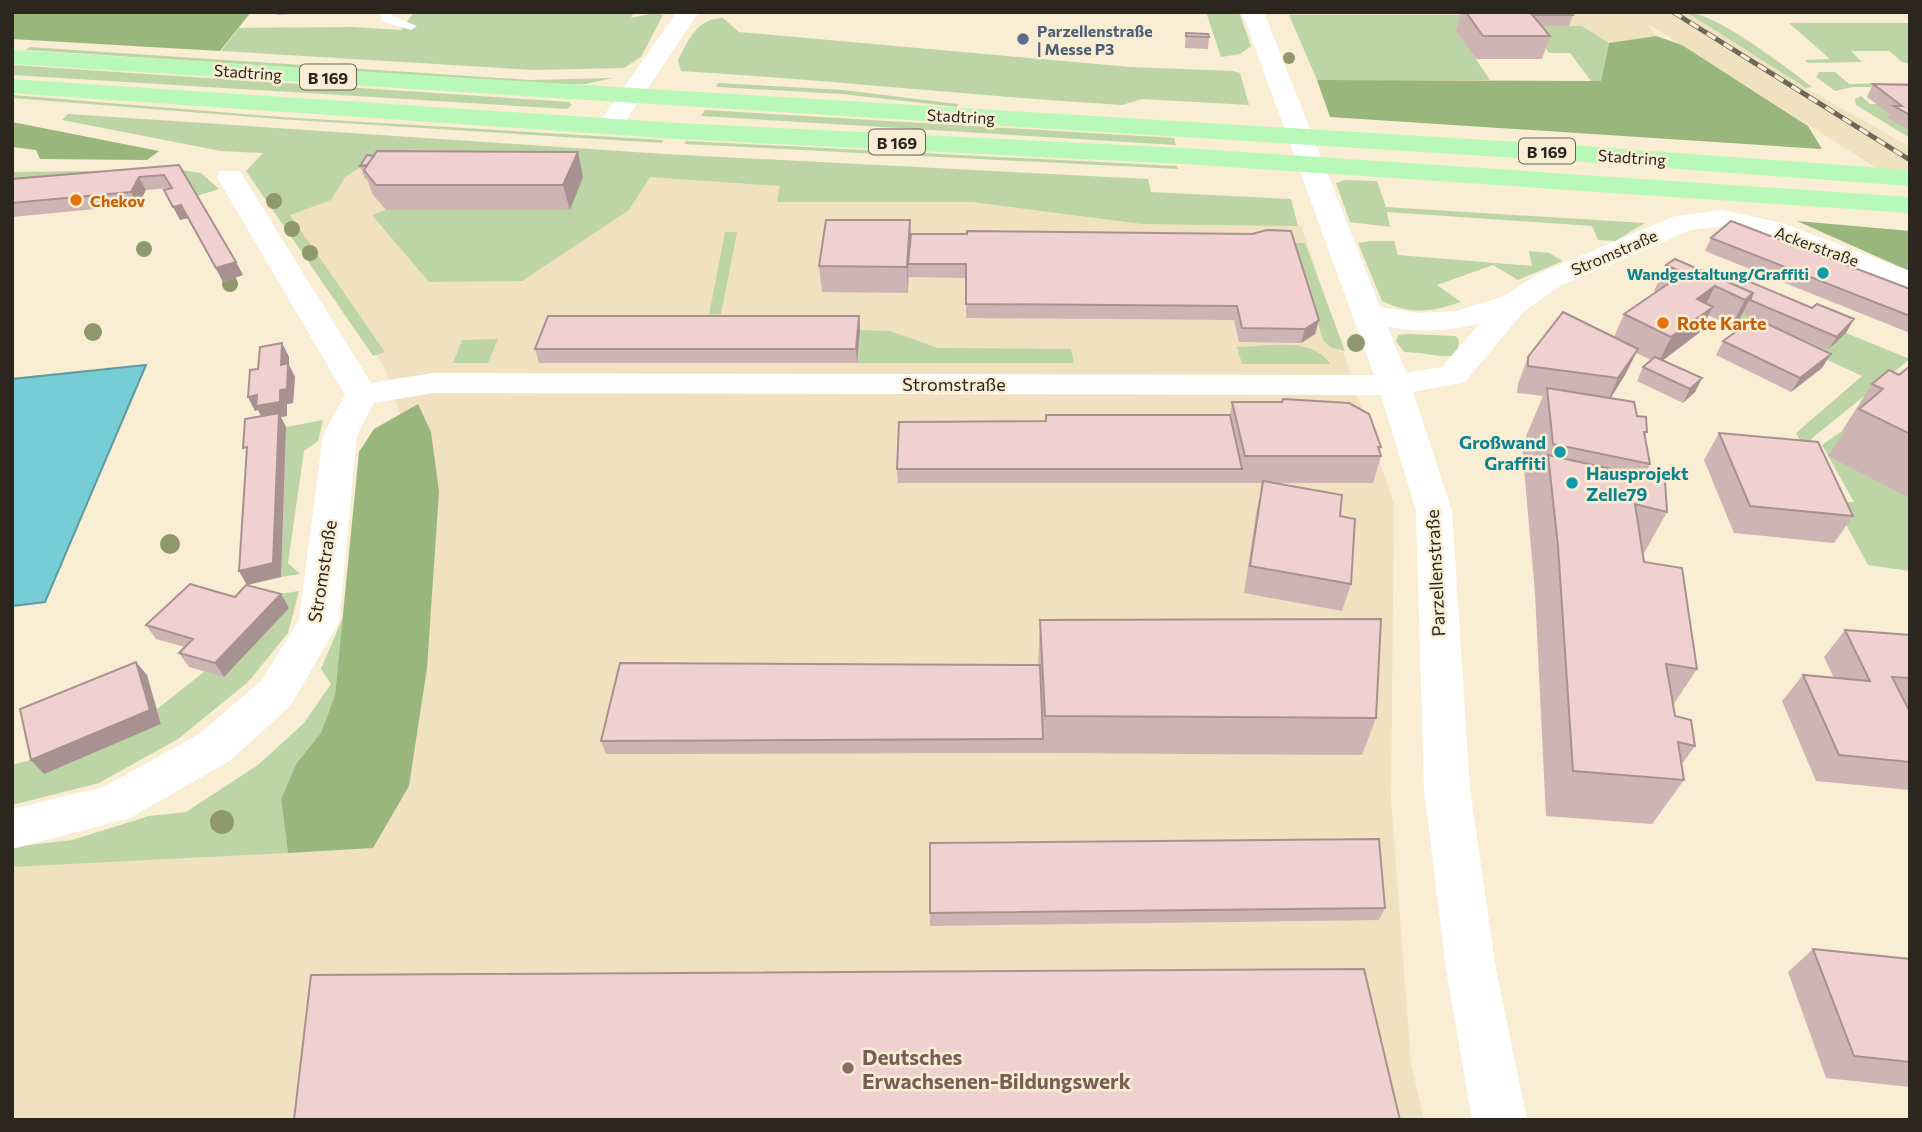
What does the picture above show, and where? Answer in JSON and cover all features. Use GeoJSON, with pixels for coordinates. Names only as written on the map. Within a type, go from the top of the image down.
{"type":"FeatureCollection","features":[{"type":"Feature","properties":{"kind":"main road","name":"Stadtring"},"geometry":{"type":"LineString","coordinates":[[19,57],[631,97],[1184,128],[1910,178]]}},
{"type":"Feature","properties":{"kind":"main road","name":"Stadtring"},"geometry":{"type":"LineString","coordinates":[[12,86],[609,127],[1184,156],[1910,205]]}},
{"type":"Feature","properties":{"kind":"street","name":"Parzellenstraße"},"geometry":{"type":"LineString","coordinates":[[1253,12],[1394,385],[1434,511],[1447,789],[1471,969],[1500,1120]]}},
{"type":"Feature","properties":{"kind":"street"},"geometry":{"type":"LineString","coordinates":[[609,127],[682,20]]}},
{"type":"Feature","properties":{"kind":"street"},"geometry":{"type":"LineString","coordinates":[[230,177],[362,395]]}},
{"type":"Feature","properties":{"kind":"street","name":"Stromstraße"},"geometry":{"type":"LineString","coordinates":[[1368,315],[1417,322],[1458,320],[1513,303],[1551,279],[1685,222],[1722,218]]}},
{"type":"Feature","properties":{"kind":"street","name":"Ackerstraße"},"geometry":{"type":"LineString","coordinates":[[1722,218],[1772,229],[1910,282]]}},
{"type":"Feature","properties":{"kind":"street","name":"Stromstraße"},"geometry":{"type":"LineString","coordinates":[[12,829],[114,804],[215,747],[276,693],[318,622],[340,435],[362,395],[433,383],[1394,385],[1453,375],[1513,303]]}},
{"type":"Feature","properties":{"kind":"lane"},"geometry":{"type":"LineString","coordinates":[[386,12],[386,18],[411,26]]}},
{"type":"Feature","properties":{"kind":"shaded area"},"geometry":{"type":"Polygon","coordinates":[[[1288,12],[1686,12],[1806,88],[1910,147],[1910,189],[1645,22],[1656,36],[1609,43],[1582,26],[1569,26],[1559,15],[1289,15],[1288,12]]]}},
{"type":"Feature","properties":{"kind":"shaded area"},"geometry":{"type":"Polygon","coordinates":[[[269,152],[925,193],[1141,222],[1301,225],[1394,504],[1391,798],[1411,1064],[1424,1120],[12,1120],[12,863],[362,837],[406,432],[385,368],[250,169],[269,152]]]}},
{"type":"Feature","properties":{"kind":"green space"},"geometry":{"type":"Polygon","coordinates":[[[12,12],[251,12],[220,51],[12,39],[12,12]]]}},
{"type":"Feature","properties":{"kind":"green space"},"geometry":{"type":"Polygon","coordinates":[[[414,12],[634,12],[631,18],[654,13],[663,15],[641,57],[624,68],[534,70],[221,51],[239,28],[353,27],[401,30],[414,12]]]}},
{"type":"Feature","properties":{"kind":"green space"},"geometry":{"type":"Polygon","coordinates":[[[1206,12],[1239,12],[1251,46],[1240,54],[1221,57],[1206,12]]]}},
{"type":"Feature","properties":{"kind":"green space"},"geometry":{"type":"Polygon","coordinates":[[[1686,12],[1699,14],[1732,31],[1812,87],[1806,88],[1686,12]]]}},
{"type":"Feature","properties":{"kind":"green space"},"geometry":{"type":"Polygon","coordinates":[[[1289,15],[1461,15],[1471,31],[1457,31],[1490,80],[1317,80],[1289,15]]]}},
{"type":"Feature","properties":{"kind":"green space"},"geometry":{"type":"Polygon","coordinates":[[[723,18],[739,32],[1130,67],[1233,71],[1240,73],[1249,105],[1142,99],[1122,105],[681,71],[678,60],[695,31],[706,22],[723,18]]]}},
{"type":"Feature","properties":{"kind":"green space"},"geometry":{"type":"Polygon","coordinates":[[[1789,23],[1910,23],[1910,64],[1902,62],[1889,51],[1851,51],[1862,62],[1808,63],[1805,60],[1830,59],[1789,23]]]}},
{"type":"Feature","properties":{"kind":"green space"},"geometry":{"type":"Polygon","coordinates":[[[1529,26],[1582,26],[1609,43],[1601,81],[1591,81],[1570,53],[1549,53],[1529,26]]]}},
{"type":"Feature","properties":{"kind":"green space"},"geometry":{"type":"Polygon","coordinates":[[[1656,36],[1682,45],[1808,126],[1822,149],[1330,117],[1317,80],[1601,81],[1609,43],[1656,36]]]}},
{"type":"Feature","properties":{"kind":"green space"},"geometry":{"type":"Polygon","coordinates":[[[30,47],[530,80],[613,78],[585,84],[561,85],[26,50],[30,47]]]}},
{"type":"Feature","properties":{"kind":"green space"},"geometry":{"type":"Polygon","coordinates":[[[12,65],[569,102],[572,105],[567,109],[12,75],[12,65]]]}},
{"type":"Feature","properties":{"kind":"green space"},"geometry":{"type":"Polygon","coordinates":[[[1819,72],[1835,72],[1849,84],[1910,83],[1910,87],[1852,87],[1835,91],[1816,77],[1819,72]]]}},
{"type":"Feature","properties":{"kind":"green space"},"geometry":{"type":"Polygon","coordinates":[[[718,83],[843,90],[958,104],[957,107],[842,94],[716,87],[718,83]]]}},
{"type":"Feature","properties":{"kind":"green space"},"geometry":{"type":"Polygon","coordinates":[[[12,95],[281,117],[664,140],[662,143],[278,119],[12,98],[12,95]]]}},
{"type":"Feature","properties":{"kind":"green space"},"geometry":{"type":"Polygon","coordinates":[[[1861,96],[1870,104],[1880,104],[1910,130],[1910,138],[1856,105],[1855,99],[1861,96]]]}},
{"type":"Feature","properties":{"kind":"green space"},"geometry":{"type":"Polygon","coordinates":[[[705,110],[1174,138],[1176,145],[701,116],[705,110]]]}},
{"type":"Feature","properties":{"kind":"green space"},"geometry":{"type":"Polygon","coordinates":[[[68,114],[664,154],[1148,179],[1151,192],[1291,199],[1298,226],[1142,224],[972,202],[777,202],[780,186],[650,177],[629,210],[522,281],[429,282],[372,215],[386,210],[569,210],[583,177],[359,168],[345,177],[331,200],[290,215],[385,352],[373,356],[246,171],[263,153],[221,151],[62,120],[68,114]]]}},
{"type":"Feature","properties":{"kind":"green space"},"geometry":{"type":"Polygon","coordinates":[[[12,122],[159,151],[147,160],[40,159],[36,150],[12,147],[12,122]]]}},
{"type":"Feature","properties":{"kind":"green space"},"geometry":{"type":"Polygon","coordinates":[[[686,141],[1177,166],[1178,169],[684,144],[686,141]]]}},
{"type":"Feature","properties":{"kind":"green space"},"geometry":{"type":"Polygon","coordinates":[[[181,170],[201,173],[219,189],[197,196],[185,178],[12,193],[12,172],[181,170]]]}},
{"type":"Feature","properties":{"kind":"green space"},"geometry":{"type":"Polygon","coordinates":[[[1345,180],[1377,181],[1386,207],[1645,223],[1615,241],[1598,240],[1592,226],[1387,212],[1390,227],[1350,222],[1336,183],[1345,180]]]}},
{"type":"Feature","properties":{"kind":"green space"},"geometry":{"type":"Polygon","coordinates":[[[1797,221],[1910,231],[1910,268],[1907,270],[1797,221]]]}},
{"type":"Feature","properties":{"kind":"green space"},"geometry":{"type":"Polygon","coordinates":[[[725,232],[737,232],[721,314],[709,315],[725,232]]]}},
{"type":"Feature","properties":{"kind":"green space"},"geometry":{"type":"Polygon","coordinates":[[[1394,241],[1398,255],[1532,266],[1529,251],[1549,253],[1563,261],[1518,280],[1493,265],[1437,285],[1461,302],[1430,310],[1412,310],[1382,301],[1358,243],[1394,241]]]}},
{"type":"Feature","properties":{"kind":"green space"},"geometry":{"type":"Polygon","coordinates":[[[1294,243],[1305,243],[1345,351],[1330,347],[1323,340],[1294,243]]]}},
{"type":"Feature","properties":{"kind":"green space"},"geometry":{"type":"Polygon","coordinates":[[[1645,270],[1828,350],[1846,333],[1910,359],[1811,439],[1845,502],[1854,502],[1822,445],[1842,431],[1852,436],[1910,498],[1910,571],[1868,565],[1796,433],[1862,376],[1640,273],[1645,270]]]}},
{"type":"Feature","properties":{"kind":"green space"},"geometry":{"type":"Polygon","coordinates":[[[860,330],[890,331],[938,348],[1071,349],[1074,363],[857,363],[860,330]]]}},
{"type":"Feature","properties":{"kind":"green space"},"geometry":{"type":"Polygon","coordinates":[[[1398,335],[1455,336],[1459,339],[1458,349],[1451,356],[1404,352],[1396,341],[1398,335]]]}},
{"type":"Feature","properties":{"kind":"green space"},"geometry":{"type":"Polygon","coordinates":[[[498,339],[488,363],[453,363],[462,340],[498,339]]]}},
{"type":"Feature","properties":{"kind":"green space"},"geometry":{"type":"Polygon","coordinates":[[[1301,346],[1322,355],[1330,364],[1242,364],[1237,347],[1301,346]]]}},
{"type":"Feature","properties":{"kind":"green space"},"geometry":{"type":"Polygon","coordinates":[[[418,404],[431,432],[439,491],[427,668],[409,786],[373,848],[288,853],[281,799],[296,764],[321,733],[335,695],[359,452],[374,429],[418,404]]]}},
{"type":"Feature","properties":{"kind":"green space"},"geometry":{"type":"Polygon","coordinates":[[[323,420],[318,441],[304,451],[288,563],[300,574],[281,577],[286,427],[323,420]]]}},
{"type":"Feature","properties":{"kind":"green space"},"geometry":{"type":"Polygon","coordinates":[[[299,591],[288,633],[248,682],[178,739],[99,783],[12,805],[12,765],[161,724],[157,709],[205,671],[224,676],[288,608],[274,595],[299,591]]]}},
{"type":"Feature","properties":{"kind":"green space"},"geometry":{"type":"Polygon","coordinates":[[[343,617],[335,695],[321,734],[296,764],[281,799],[288,853],[12,867],[12,847],[72,840],[149,816],[186,812],[258,765],[304,723],[331,684],[321,669],[343,617]]]}},
{"type":"Feature","properties":{"kind":"water"},"geometry":{"type":"Polygon","coordinates":[[[146,365],[45,602],[12,606],[12,379],[146,365]]]}},
{"type":"Feature","properties":{"kind":"building"},"geometry":{"type":"Polygon","coordinates":[[[1466,12],[1530,12],[1550,36],[1483,36],[1466,12]]]}},
{"type":"Feature","properties":{"kind":"building"},"geometry":{"type":"Polygon","coordinates":[[[1530,12],[1571,12],[1573,15],[1532,15],[1530,12]]]}},
{"type":"Feature","properties":{"kind":"building"},"geometry":{"type":"Polygon","coordinates":[[[1186,33],[1208,34],[1209,37],[1186,36],[1186,33]]]}},
{"type":"Feature","properties":{"kind":"building"},"geometry":{"type":"Polygon","coordinates":[[[1873,84],[1909,85],[1910,115],[1894,106],[1902,106],[1873,84]]]}},
{"type":"Feature","properties":{"kind":"building"},"geometry":{"type":"Polygon","coordinates":[[[377,151],[578,152],[563,185],[376,185],[364,170],[377,151]]]}},
{"type":"Feature","properties":{"kind":"building"},"geometry":{"type":"Polygon","coordinates":[[[367,155],[374,156],[367,165],[360,166],[367,155]]]}},
{"type":"Feature","properties":{"kind":"building"},"geometry":{"type":"Polygon","coordinates":[[[179,165],[236,262],[216,268],[181,205],[173,207],[164,190],[172,188],[164,175],[139,177],[131,192],[12,203],[12,179],[179,165]]]}},
{"type":"Feature","properties":{"kind":"building"},"geometry":{"type":"Polygon","coordinates":[[[826,220],[910,220],[907,267],[819,266],[826,220]]]}},
{"type":"Feature","properties":{"kind":"building"},"geometry":{"type":"Polygon","coordinates":[[[1731,221],[1910,289],[1910,316],[1711,238],[1731,221]]]}},
{"type":"Feature","properties":{"kind":"building"},"geometry":{"type":"Polygon","coordinates":[[[1267,230],[1291,231],[1319,320],[1305,329],[1242,328],[1237,306],[966,304],[966,264],[908,264],[911,234],[967,234],[967,231],[1252,234],[1267,230]]]}},
{"type":"Feature","properties":{"kind":"building"},"geometry":{"type":"Polygon","coordinates":[[[1675,259],[1753,293],[1745,300],[1715,286],[1697,299],[1713,307],[1671,337],[1624,314],[1684,273],[1666,265],[1675,259]]]}},
{"type":"Feature","properties":{"kind":"building"},"geometry":{"type":"Polygon","coordinates":[[[1736,276],[1812,308],[1817,304],[1854,319],[1837,337],[1750,300],[1753,293],[1728,282],[1736,276]]]}},
{"type":"Feature","properties":{"kind":"building"},"geometry":{"type":"Polygon","coordinates":[[[1563,312],[1638,349],[1618,378],[1528,366],[1528,357],[1563,312]]]}},
{"type":"Feature","properties":{"kind":"building"},"geometry":{"type":"Polygon","coordinates":[[[548,316],[859,316],[856,349],[535,349],[548,316]]]}},
{"type":"Feature","properties":{"kind":"building"},"geometry":{"type":"Polygon","coordinates":[[[1755,318],[1831,354],[1800,378],[1723,341],[1755,318]]]}},
{"type":"Feature","properties":{"kind":"building"},"geometry":{"type":"Polygon","coordinates":[[[282,343],[281,365],[288,363],[287,389],[280,390],[280,402],[256,406],[257,395],[248,397],[250,370],[258,369],[260,347],[282,343]]]}},
{"type":"Feature","properties":{"kind":"building"},"geometry":{"type":"Polygon","coordinates":[[[1655,357],[1702,378],[1690,389],[1643,367],[1655,357]]]}},
{"type":"Feature","properties":{"kind":"building"},"geometry":{"type":"Polygon","coordinates":[[[1910,366],[1910,434],[1859,409],[1883,389],[1872,384],[1889,370],[1899,375],[1910,366]]]}},
{"type":"Feature","properties":{"kind":"building"},"geometry":{"type":"Polygon","coordinates":[[[1547,388],[1634,402],[1637,416],[1646,417],[1647,432],[1644,432],[1650,464],[1553,444],[1547,388]]]}},
{"type":"Feature","properties":{"kind":"building"},"geometry":{"type":"Polygon","coordinates":[[[1283,399],[1349,403],[1369,414],[1381,447],[1378,447],[1381,456],[1245,456],[1232,402],[1282,402],[1283,399]]]}},
{"type":"Feature","properties":{"kind":"building"},"geometry":{"type":"Polygon","coordinates":[[[279,413],[273,563],[239,571],[247,447],[243,448],[245,419],[279,413]]]}},
{"type":"Feature","properties":{"kind":"building"},"geometry":{"type":"Polygon","coordinates":[[[1046,415],[1230,415],[1242,469],[897,469],[899,422],[1046,421],[1046,415]]]}},
{"type":"Feature","properties":{"kind":"building"},"geometry":{"type":"Polygon","coordinates":[[[1719,433],[1818,442],[1853,516],[1750,506],[1719,433]]]}},
{"type":"Feature","properties":{"kind":"building"},"geometry":{"type":"Polygon","coordinates":[[[1548,455],[1665,481],[1667,512],[1635,504],[1644,562],[1682,568],[1697,669],[1666,664],[1675,716],[1691,720],[1695,746],[1678,742],[1684,780],[1573,771],[1558,546],[1548,455]]]}},
{"type":"Feature","properties":{"kind":"building"},"geometry":{"type":"Polygon","coordinates":[[[1263,481],[1342,495],[1340,516],[1355,519],[1351,584],[1250,566],[1263,481]]]}},
{"type":"Feature","properties":{"kind":"building"},"geometry":{"type":"Polygon","coordinates":[[[190,584],[235,597],[246,585],[281,594],[215,663],[179,653],[193,639],[146,625],[190,584]]]}},
{"type":"Feature","properties":{"kind":"building"},"geometry":{"type":"Polygon","coordinates":[[[1381,619],[1376,718],[1045,716],[1040,620],[1381,619]]]}},
{"type":"Feature","properties":{"kind":"building"},"geometry":{"type":"Polygon","coordinates":[[[1845,630],[1910,635],[1910,678],[1892,677],[1910,712],[1910,762],[1839,755],[1803,675],[1870,681],[1845,630]]]}},
{"type":"Feature","properties":{"kind":"building"},"geometry":{"type":"Polygon","coordinates":[[[136,662],[150,710],[31,760],[20,709],[136,662]]]}},
{"type":"Feature","properties":{"kind":"building"},"geometry":{"type":"Polygon","coordinates":[[[620,663],[1040,665],[1043,739],[601,741],[620,663]]]}},
{"type":"Feature","properties":{"kind":"building"},"geometry":{"type":"Polygon","coordinates":[[[1379,839],[1385,908],[930,913],[930,843],[1379,839]]]}},
{"type":"Feature","properties":{"kind":"building"},"geometry":{"type":"Polygon","coordinates":[[[1813,949],[1910,959],[1910,1062],[1854,1056],[1813,949]]]}},
{"type":"Feature","properties":{"kind":"building","name":"Deutsches Erwachsenen-Bildungswerk"},"geometry":{"type":"Polygon","coordinates":[[[1364,969],[1400,1120],[294,1120],[311,975],[1364,969]]]}},
{"type":"Feature","properties":{"kind":"railway"},"geometry":{"type":"LineString","coordinates":[[1673,12],[1910,160]]}},
{"type":"Feature","properties":{"kind":"place","name":"Parzellenstraße | Messe P3"},"geometry":{"type":"Point","coordinates":[1023,39]}},
{"type":"Feature","properties":{"kind":"place","name":"Chekov"},"geometry":{"type":"Point","coordinates":[76,200]}},
{"type":"Feature","properties":{"kind":"place","name":"Wandgestaltung/Graffiti"},"geometry":{"type":"Point","coordinates":[1823,273]}},
{"type":"Feature","properties":{"kind":"place","name":"Rote Karte"},"geometry":{"type":"Point","coordinates":[1663,323]}},
{"type":"Feature","properties":{"kind":"place","name":"Großwand Graffiti"},"geometry":{"type":"Point","coordinates":[1560,452]}},
{"type":"Feature","properties":{"kind":"place","name":"Hausprojekt Zelle79"},"geometry":{"type":"Point","coordinates":[1572,483]}},
{"type":"Feature","properties":{"kind":"place","name":"Deutsches Erwachsenen-Bildungswerk"},"geometry":{"type":"Point","coordinates":[848,1068]}}]}
